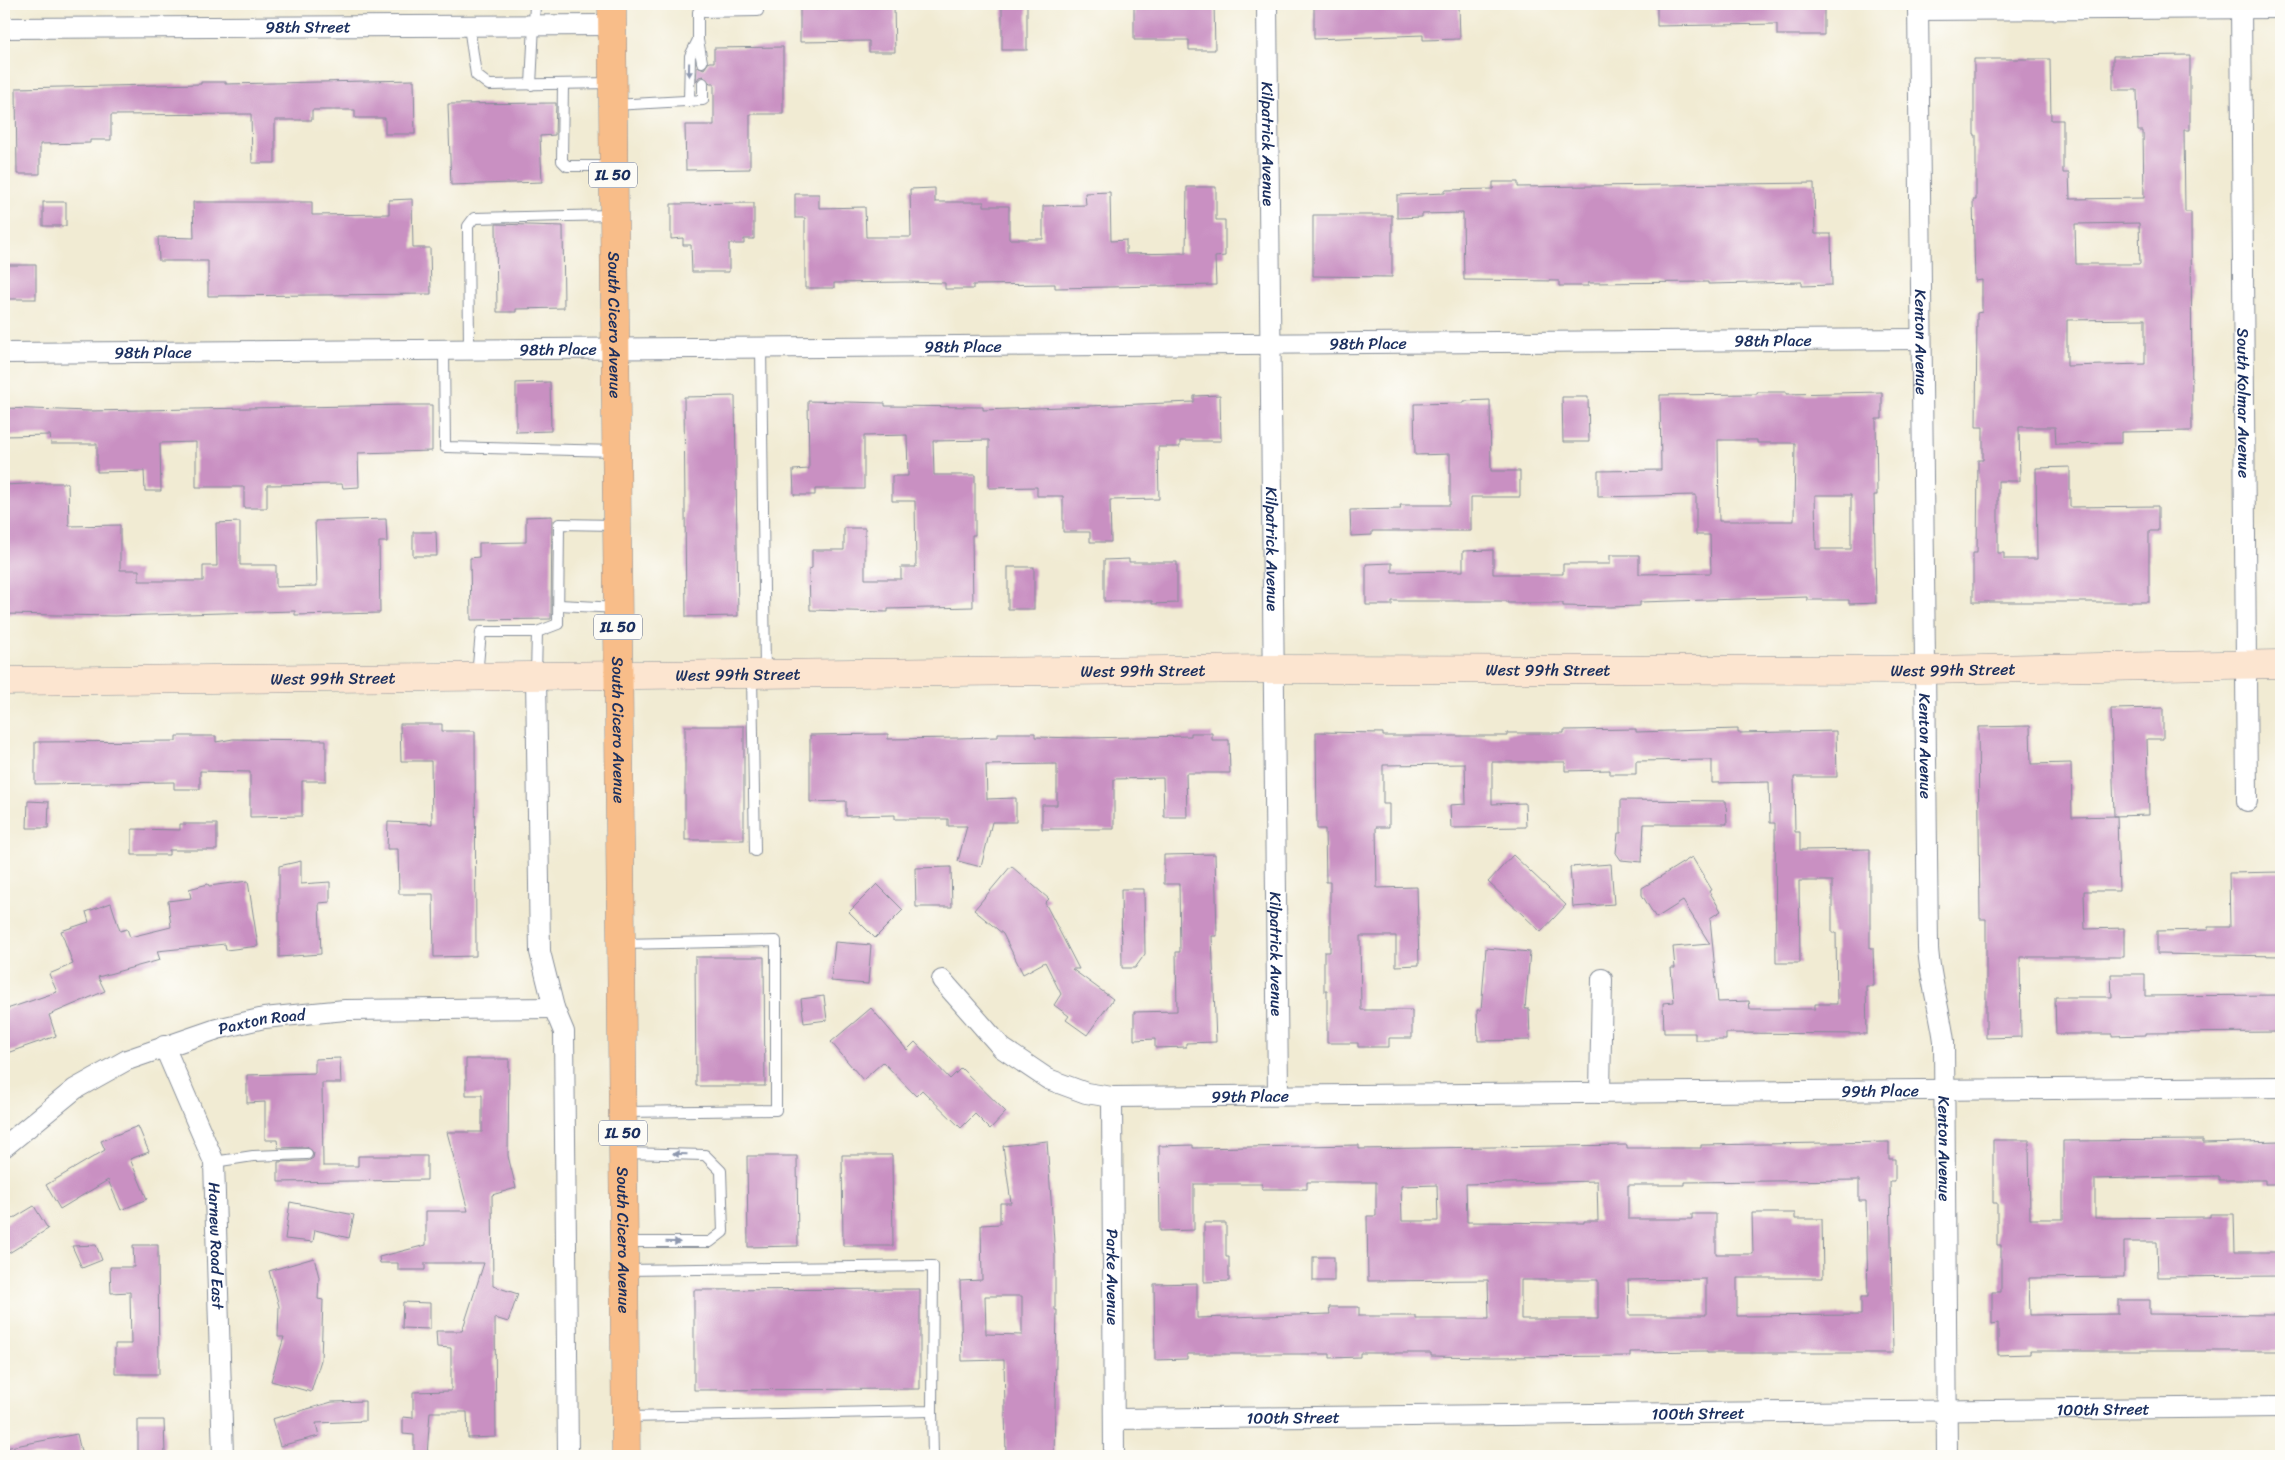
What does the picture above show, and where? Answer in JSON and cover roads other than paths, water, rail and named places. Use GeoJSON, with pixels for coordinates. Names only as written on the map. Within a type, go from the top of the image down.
{"type":"FeatureCollection","features":[{"type":"Feature","properties":{"kind":"main road","name":"South Cicero Avenue"},"geometry":{"type":"LineString","coordinates":[[612,15],[626,1456]]}},
{"type":"Feature","properties":{"kind":"street","name":"Kilpatrick Avenue"},"geometry":{"type":"LineString","coordinates":[[1267,4],[1278,1094]]}},
{"type":"Feature","properties":{"kind":"street"},"geometry":{"type":"LineString","coordinates":[[1918,7],[2241,6],[2281,8]]}},
{"type":"Feature","properties":{"kind":"street","name":"South Kolmar Avenue"},"geometry":{"type":"LineString","coordinates":[[2241,6],[2247,801]]}},
{"type":"Feature","properties":{"kind":"street","name":"Kenton Avenue"},"geometry":{"type":"LineString","coordinates":[[1918,7],[1928,948],[1929,973],[1941,1018],[1946,1090],[1947,1456]]}},
{"type":"Feature","properties":{"kind":"street","name":"98th Street"},"geometry":{"type":"LineString","coordinates":[[4,28],[534,26],[612,15]]}},
{"type":"Feature","properties":{"kind":"street","name":"98th Place"},"geometry":{"type":"LineString","coordinates":[[4,352],[1922,339]]}},
{"type":"Feature","properties":{"kind":"street","name":"West 99th Street"},"geometry":{"type":"LineString","coordinates":[[4,681],[1274,669],[1924,670],[2281,664]]}},
{"type":"Feature","properties":{"kind":"street"},"geometry":{"type":"LineString","coordinates":[[536,677],[540,952],[554,1008],[564,1032],[568,1456]]}},
{"type":"Feature","properties":{"kind":"street"},"geometry":{"type":"LineString","coordinates":[[1600,1093],[1602,979]]}},
{"type":"Feature","properties":{"kind":"street","name":"99th Place"},"geometry":{"type":"LineString","coordinates":[[942,980],[1002,1048],[1048,1079],[1086,1093],[1112,1097],[1278,1094],[2281,1088]]}},
{"type":"Feature","properties":{"kind":"street","name":"Paxton Road"},"geometry":{"type":"LineString","coordinates":[[4,1147],[75,1088],[127,1060],[217,1029],[264,1018],[345,1010],[554,1008]]}},
{"type":"Feature","properties":{"kind":"street","name":"Harnew Road East"},"geometry":{"type":"LineString","coordinates":[[164,1046],[214,1162],[222,1456]]}},
{"type":"Feature","properties":{"kind":"street","name":"Parke Avenue"},"geometry":{"type":"LineString","coordinates":[[1112,1097],[1114,1456]]}},
{"type":"Feature","properties":{"kind":"street","name":"100th Street"},"geometry":{"type":"LineString","coordinates":[[1114,1419],[2281,1407]]}},
{"type":"Feature","properties":{"kind":"lane"},"geometry":{"type":"LineString","coordinates":[[531,85],[535,4]]}},
{"type":"Feature","properties":{"kind":"lane"},"geometry":{"type":"LineString","coordinates":[[702,62],[698,40],[698,8],[758,11],[758,4]]}},
{"type":"Feature","properties":{"kind":"lane"},"geometry":{"type":"LineString","coordinates":[[470,26],[476,75],[489,85],[562,84],[612,94],[689,101],[703,100],[703,83]]}},
{"type":"Feature","properties":{"kind":"lane"},"geometry":{"type":"LineString","coordinates":[[689,101],[690,56],[698,40]]}},
{"type":"Feature","properties":{"kind":"lane"},"geometry":{"type":"LineString","coordinates":[[562,84],[562,161],[567,166],[613,166]]}},
{"type":"Feature","properties":{"kind":"lane"},"geometry":{"type":"LineString","coordinates":[[469,348],[468,226],[474,218],[614,214]]}},
{"type":"Feature","properties":{"kind":"lane"},"geometry":{"type":"LineString","coordinates":[[755,851],[761,346]]}},
{"type":"Feature","properties":{"kind":"lane"},"geometry":{"type":"LineString","coordinates":[[444,349],[445,447],[616,451]]}},
{"type":"Feature","properties":{"kind":"lane"},"geometry":{"type":"LineString","coordinates":[[477,677],[482,632],[537,632],[558,624],[559,524],[617,525]]}},
{"type":"Feature","properties":{"kind":"lane"},"geometry":{"type":"LineString","coordinates":[[559,605],[618,608]]}},
{"type":"Feature","properties":{"kind":"lane"},"geometry":{"type":"LineString","coordinates":[[536,677],[537,632]]}},
{"type":"Feature","properties":{"kind":"lane"},"geometry":{"type":"LineString","coordinates":[[622,944],[776,941],[776,1110],[623,1112]]}},
{"type":"Feature","properties":{"kind":"lane"},"geometry":{"type":"LineString","coordinates":[[624,1153],[705,1155],[721,1170],[724,1232],[710,1242],[624,1242]]}},
{"type":"Feature","properties":{"kind":"lane"},"geometry":{"type":"LineString","coordinates":[[214,1162],[253,1156],[307,1154]]}},
{"type":"Feature","properties":{"kind":"lane"},"geometry":{"type":"LineString","coordinates":[[625,1270],[932,1266],[933,1456]]}},
{"type":"Feature","properties":{"kind":"lane"},"geometry":{"type":"LineString","coordinates":[[626,1417],[932,1411]]}}]}
